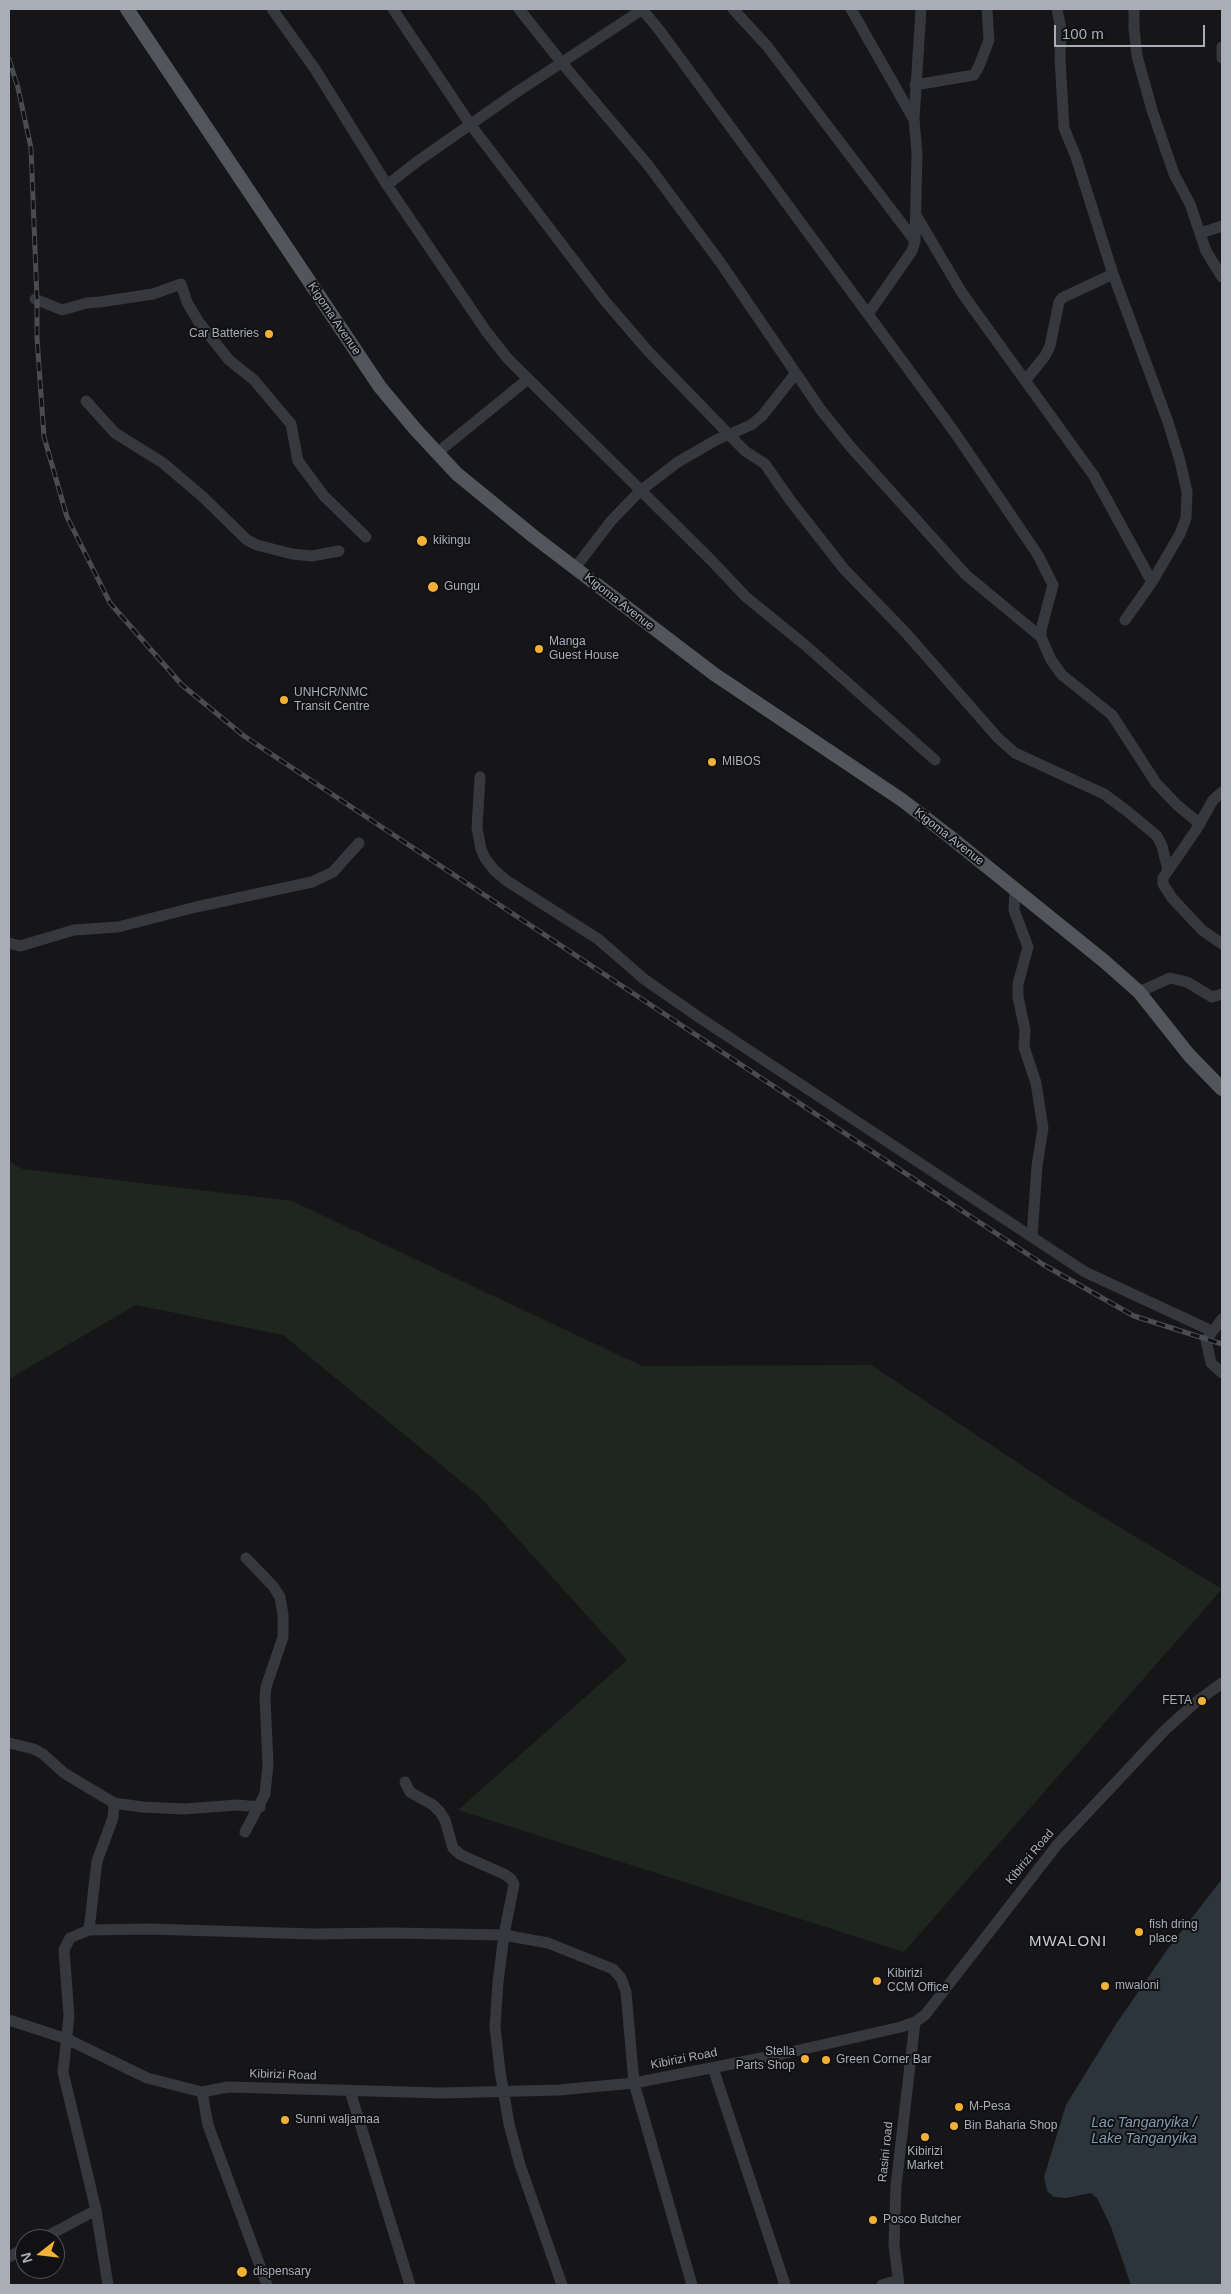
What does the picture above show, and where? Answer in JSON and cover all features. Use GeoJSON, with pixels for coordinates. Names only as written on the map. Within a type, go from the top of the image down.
{"type":"FeatureCollection","features":[{"type":"Feature","properties":{"kind":"main road","name":"Kigoma Avenue"},"geometry":{"type":"LineString","coordinates":[[127,9],[380,387],[457,474],[575,568],[714,674],[902,800],[1015,889],[1104,961],[1138,992],[1190,1055],[1222,1089]]}},
{"type":"Feature","properties":{"kind":"street"},"geometry":{"type":"LineString","coordinates":[[272,9],[315,69],[387,185],[486,331],[528,379],[594,442],[746,598],[805,645],[935,760]]}},
{"type":"Feature","properties":{"kind":"street"},"geometry":{"type":"LineString","coordinates":[[393,9],[470,124],[605,301],[648,351],[745,451],[765,464],[820,540],[844,569],[906,634],[998,738],[1015,752],[1104,794],[1127,810],[1157,836],[1162,846],[1168,870]]}},
{"type":"Feature","properties":{"kind":"street"},"geometry":{"type":"LineString","coordinates":[[519,9],[648,165],[720,262],[849,445],[966,575],[1041,637],[1051,660],[1062,675],[1112,715],[1156,783],[1200,824]]}},
{"type":"Feature","properties":{"kind":"street"},"geometry":{"type":"LineString","coordinates":[[387,185],[470,124],[642,9],[868,314],[989,482],[1038,555],[1053,582],[1041,637]]}},
{"type":"Feature","properties":{"kind":"street"},"geometry":{"type":"LineString","coordinates":[[733,9],[767,46],[915,240]]}},
{"type":"Feature","properties":{"kind":"street"},"geometry":{"type":"LineString","coordinates":[[851,9],[914,119]]}},
{"type":"Feature","properties":{"kind":"street"},"geometry":{"type":"LineString","coordinates":[[868,314],[912,251],[915,240],[917,154],[914,119],[921,9]]}},
{"type":"Feature","properties":{"kind":"street"},"geometry":{"type":"LineString","coordinates":[[915,85],[974,75],[980,66],[989,40],[987,9]]}},
{"type":"Feature","properties":{"kind":"street"},"geometry":{"type":"LineString","coordinates":[[1057,9],[1061,28],[1060,58],[1064,128],[1076,157],[1113,274],[1168,422],[1187,492],[1186,518],[1180,534],[1152,582],[1125,620]]}},
{"type":"Feature","properties":{"kind":"street"},"geometry":{"type":"LineString","coordinates":[[1134,9],[1137,56],[1152,110],[1174,174],[1190,204],[1206,251],[1222,277]]}},
{"type":"Feature","properties":{"kind":"street"},"geometry":{"type":"LineString","coordinates":[[1222,48],[1222,58]]}},
{"type":"Feature","properties":{"kind":"street"},"geometry":{"type":"LineString","coordinates":[[916,215],[962,293],[1094,476],[1152,582]]}},
{"type":"Feature","properties":{"kind":"street"},"geometry":{"type":"LineString","coordinates":[[1201,233],[1222,226]]}},
{"type":"Feature","properties":{"kind":"street"},"geometry":{"type":"LineString","coordinates":[[1025,380],[1045,356],[1050,346],[1062,298],[1113,274]]}},
{"type":"Feature","properties":{"kind":"street"},"geometry":{"type":"LineString","coordinates":[[35,299],[62,310],[87,302],[100,302],[153,294],[181,284],[187,302],[198,321],[228,360],[254,380],[291,424],[298,461],[324,496],[366,537]]}},
{"type":"Feature","properties":{"kind":"street"},"geometry":{"type":"LineString","coordinates":[[575,568],[611,521],[640,491],[678,462],[729,433],[751,425],[762,416],[796,372]]}},
{"type":"Feature","properties":{"kind":"street"},"geometry":{"type":"LineString","coordinates":[[437,452],[528,379]]}},
{"type":"Feature","properties":{"kind":"street"},"geometry":{"type":"LineString","coordinates":[[86,401],[115,433],[162,464],[203,497],[247,540],[257,545],[292,554],[312,556],[339,551]]}},
{"type":"Feature","properties":{"kind":"street"},"geometry":{"type":"LineString","coordinates":[[480,778],[477,828],[485,858],[494,870],[526,894],[598,940],[644,979],[700,1018],[1032,1237],[1099,1280],[1212,1331]]}},
{"type":"Feature","properties":{"kind":"street"},"geometry":{"type":"LineString","coordinates":[[1222,792],[1213,800],[1200,824],[1168,870],[1163,878],[1163,884],[1166,891],[1202,930],[1222,944]]}},
{"type":"Feature","properties":{"kind":"street"},"geometry":{"type":"LineString","coordinates":[[9,943],[20,946],[74,930],[118,927],[196,907],[312,882],[333,872],[359,843]]}},
{"type":"Feature","properties":{"kind":"street"},"geometry":{"type":"LineString","coordinates":[[1015,889],[1014,910],[1028,948],[1018,984],[1018,997],[1025,1030],[1024,1047],[1036,1083],[1042,1122],[1031,1223],[1032,1237]]}},
{"type":"Feature","properties":{"kind":"street"},"geometry":{"type":"LineString","coordinates":[[1138,992],[1170,978],[1187,982],[1212,997],[1222,994]]}},
{"type":"Feature","properties":{"kind":"street"},"geometry":{"type":"LineString","coordinates":[[1222,1319],[1206,1340],[1211,1364],[1222,1373]]}},
{"type":"Feature","properties":{"kind":"street"},"geometry":{"type":"LineString","coordinates":[[245,1832],[260,1807],[265,1794],[268,1766],[266,1687],[283,1637],[283,1615],[280,1597],[273,1586],[246,1558]]}},
{"type":"Feature","properties":{"kind":"street","name":"Kibirizi Road"},"geometry":{"type":"LineString","coordinates":[[9,2020],[67,2039],[147,2078],[202,2092],[228,2087],[503,2093],[595,2087],[634,2083],[854,2039],[915,2022],[925,2015],[1057,1845],[1165,1730],[1196,1702],[1222,1683]]}},
{"type":"Feature","properties":{"kind":"street"},"geometry":{"type":"LineString","coordinates":[[9,1743],[34,1749],[43,1754],[70,1777],[114,1803],[142,1807],[184,1809],[236,1804],[260,1807]]}},
{"type":"Feature","properties":{"kind":"street"},"geometry":{"type":"LineString","coordinates":[[405,1782],[410,1792],[433,1805],[440,1812],[445,1820],[453,1848],[461,1855],[511,1879],[515,1890],[504,1936],[495,2027],[503,2093],[520,2165],[562,2285]]}},
{"type":"Feature","properties":{"kind":"street"},"geometry":{"type":"LineString","coordinates":[[89,1930],[97,1861],[113,1818],[114,1803]]}},
{"type":"Feature","properties":{"kind":"street"},"geometry":{"type":"LineString","coordinates":[[108,2285],[96,2210],[63,2072],[69,2016],[64,1950],[70,1938],[89,1930],[149,1929],[314,1934],[504,1936],[548,1943],[613,1968],[621,1978],[626,1992],[634,2083],[692,2285]]}},
{"type":"Feature","properties":{"kind":"street","name":"Rasini road"},"geometry":{"type":"LineString","coordinates":[[898,2283],[894,2244],[896,2186],[915,2022]]}},
{"type":"Feature","properties":{"kind":"street"},"geometry":{"type":"LineString","coordinates":[[713,2068],[786,2285]]}},
{"type":"Feature","properties":{"kind":"street"},"geometry":{"type":"LineString","coordinates":[[350,2091],[410,2285]]}},
{"type":"Feature","properties":{"kind":"street"},"geometry":{"type":"LineString","coordinates":[[202,2092],[208,2125],[267,2285]]}},
{"type":"Feature","properties":{"kind":"street"},"geometry":{"type":"LineString","coordinates":[[61,2229],[96,2210]]}},
{"type":"Feature","properties":{"kind":"street"},"geometry":{"type":"LineString","coordinates":[[882,2285],[898,2283]]}},
{"type":"Feature","properties":{"kind":"shaded area"},"geometry":{"type":"Polygon","coordinates":[[[9,1161],[23,1169],[292,1201],[642,1366],[871,1365],[1063,1493],[1222,1589],[904,1952],[458,1810],[627,1660],[479,1496],[283,1335],[136,1305],[9,1379],[9,1161]]]}},
{"type":"Feature","properties":{"kind":"water","name":"Lac Tanganyika / Lake Tanganyika"},"geometry":{"type":"Polygon","coordinates":[[[1222,1879],[1222,2285],[1131,2285],[1111,2227],[1097,2198],[1091,2193],[1066,2198],[1054,2197],[1047,2191],[1044,2177],[1066,2105],[1116,2024],[1167,1950],[1222,1879]]]}},
{"type":"Feature","properties":{"kind":"railway"},"geometry":{"type":"LineString","coordinates":[[9,59],[18,88],[31,148],[37,338],[44,437],[67,517],[110,603],[182,685],[244,736],[1044,1265],[1134,1316],[1222,1344]]}},
{"type":"Feature","properties":{"kind":"place","name":"Car Batteries"},"geometry":{"type":"Point","coordinates":[269,334]}},
{"type":"Feature","properties":{"kind":"place","name":"kikingu"},"geometry":{"type":"Point","coordinates":[422,541]}},
{"type":"Feature","properties":{"kind":"place","name":"Gungu"},"geometry":{"type":"Point","coordinates":[433,587]}},
{"type":"Feature","properties":{"kind":"place","name":"Manga Guest House"},"geometry":{"type":"Point","coordinates":[539,649]}},
{"type":"Feature","properties":{"kind":"place","name":"UNHCR/NMC Transit Centre"},"geometry":{"type":"Point","coordinates":[284,700]}},
{"type":"Feature","properties":{"kind":"place","name":"MIBOS"},"geometry":{"type":"Point","coordinates":[712,762]}},
{"type":"Feature","properties":{"kind":"place","name":"FETA"},"geometry":{"type":"Point","coordinates":[1202,1701]}},
{"type":"Feature","properties":{"kind":"place","name":"fish dring place"},"geometry":{"type":"Point","coordinates":[1139,1932]}},
{"type":"Feature","properties":{"kind":"place","name":"Kibirizi CCM Office"},"geometry":{"type":"Point","coordinates":[877,1981]}},
{"type":"Feature","properties":{"kind":"place","name":"mwaloni"},"geometry":{"type":"Point","coordinates":[1105,1986]}},
{"type":"Feature","properties":{"kind":"place","name":"Stella Parts Shop"},"geometry":{"type":"Point","coordinates":[805,2059]}},
{"type":"Feature","properties":{"kind":"place","name":"Green Corner Bar"},"geometry":{"type":"Point","coordinates":[826,2060]}},
{"type":"Feature","properties":{"kind":"place","name":"M-Pesa"},"geometry":{"type":"Point","coordinates":[959,2107]}},
{"type":"Feature","properties":{"kind":"place","name":"Sunni waljamaa"},"geometry":{"type":"Point","coordinates":[285,2120]}},
{"type":"Feature","properties":{"kind":"place","name":"Bin Baharia Shop"},"geometry":{"type":"Point","coordinates":[954,2126]}},
{"type":"Feature","properties":{"kind":"place","name":"Kibirizi Market"},"geometry":{"type":"Point","coordinates":[925,2137]}},
{"type":"Feature","properties":{"kind":"place","name":"Posco Butcher"},"geometry":{"type":"Point","coordinates":[873,2220]}},
{"type":"Feature","properties":{"kind":"place","name":"dispensary"},"geometry":{"type":"Point","coordinates":[242,2272]}},
{"type":"Feature","properties":{"kind":"district","name":"MWALONI"},"geometry":{"type":"Point","coordinates":[1068,1942]}}]}
